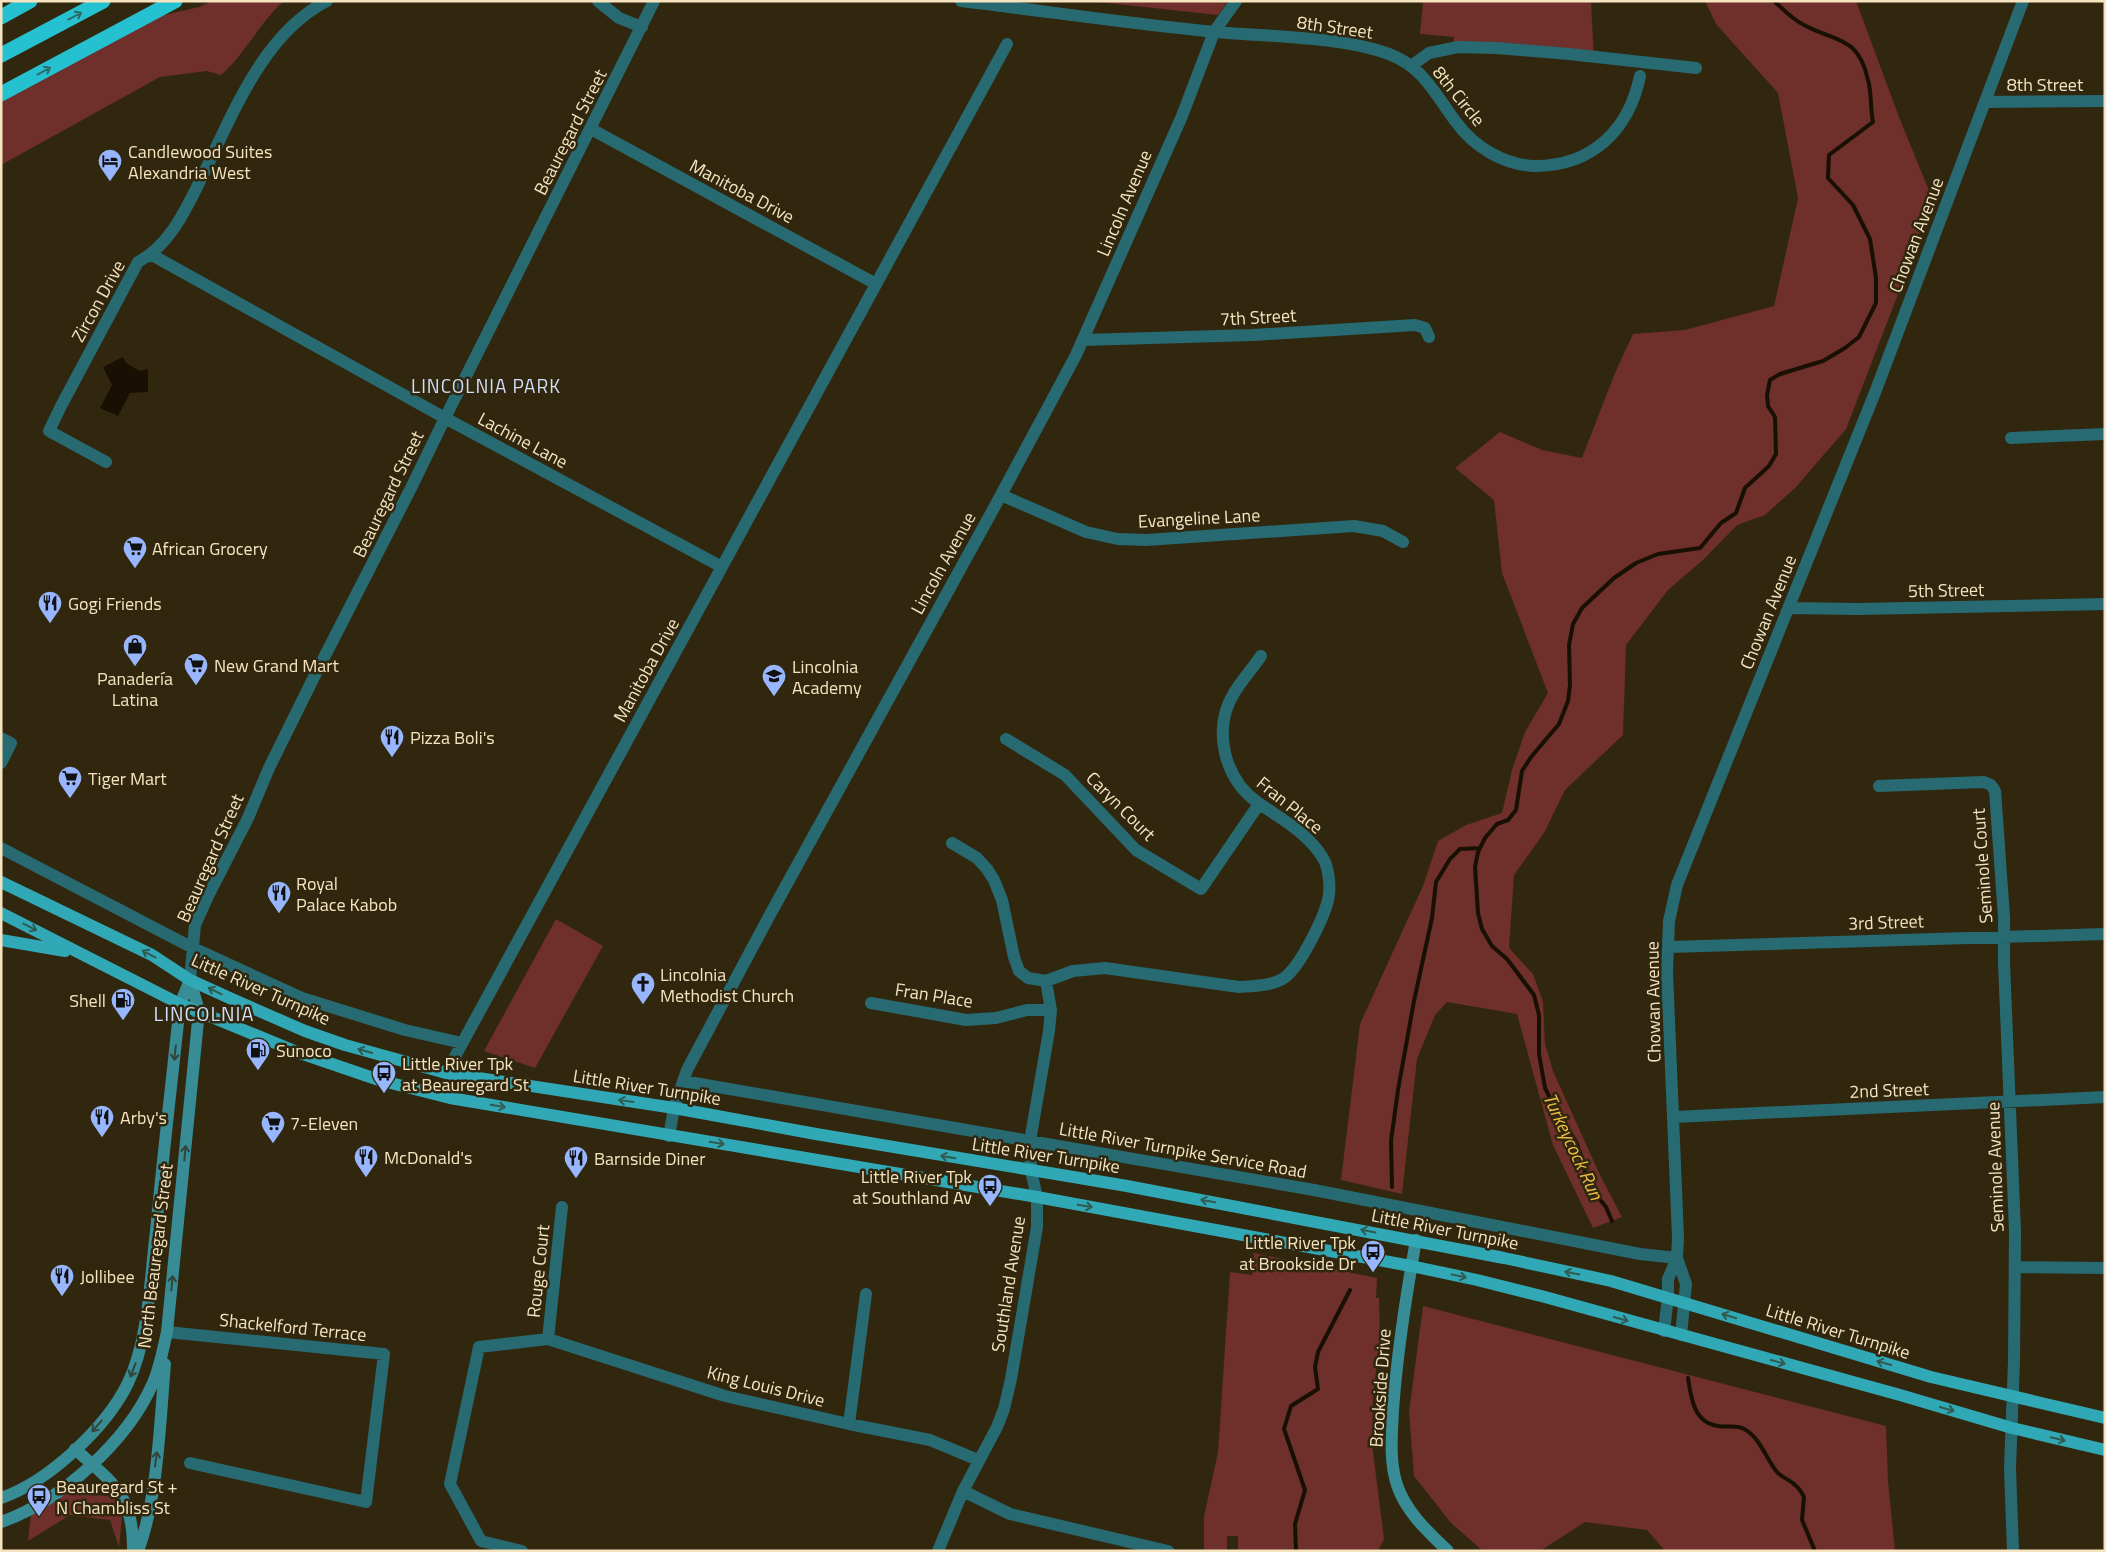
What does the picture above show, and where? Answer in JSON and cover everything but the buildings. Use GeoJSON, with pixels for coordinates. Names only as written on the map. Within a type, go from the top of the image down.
{"type":"FeatureCollection","features":[{"type":"Feature","properties":{"kind":"highway"},"geometry":{"type":"LineString","coordinates":[[1,17],[30,1]]}},
{"type":"Feature","properties":{"kind":"highway"},"geometry":{"type":"LineString","coordinates":[[1,55],[103,1]]}},
{"type":"Feature","properties":{"kind":"highway"},"geometry":{"type":"LineString","coordinates":[[1,94],[175,1]]}},
{"type":"Feature","properties":{"kind":"main road","name":"Little River Turnpike"},"geometry":{"type":"LineString","coordinates":[[1,882],[152,955],[190,980],[305,1031],[345,1045],[446,1073],[674,1108],[1136,1188],[1416,1240],[1611,1281],[1885,1364],[2105,1418]]}},
{"type":"Feature","properties":{"kind":"main road"},"geometry":{"type":"LineString","coordinates":[[1,913],[180,1004],[296,1052],[379,1080],[450,1098],[1037,1197],[1412,1266],[1545,1297],[1900,1395],[2012,1428],[2105,1450]]}},
{"type":"Feature","properties":{"kind":"main road"},"geometry":{"type":"LineString","coordinates":[[1,940],[82,954]]}},
{"type":"Feature","properties":{"kind":"main road","name":"North Beauregard Street"},"geometry":{"type":"LineString","coordinates":[[1,1498],[33,1483],[75,1449],[114,1406],[128,1383],[138,1354],[151,1272],[180,1004],[190,980]]}},
{"type":"Feature","properties":{"kind":"main road","name":"Beauregard Street"},"geometry":{"type":"LineString","coordinates":[[190,980],[199,1011]]}},
{"type":"Feature","properties":{"kind":"main road","name":"North Beauregard Street"},"geometry":{"type":"LineString","coordinates":[[1,1522],[26,1512],[45,1501],[92,1464],[113,1443],[142,1404],[156,1375],[168,1332],[199,1011]]}},
{"type":"Feature","properties":{"kind":"main road","name":"Brookside Drive"},"geometry":{"type":"LineString","coordinates":[[1416,1240],[1395,1386],[1392,1441],[1393,1466],[1397,1486],[1404,1501],[1417,1520],[1448,1551]]}},
{"type":"Feature","properties":{"kind":"main road"},"geometry":{"type":"LineString","coordinates":[[138,1551],[148,1513],[157,1453],[168,1332]]}},
{"type":"Feature","properties":{"kind":"main road"},"geometry":{"type":"LineString","coordinates":[[75,1449],[107,1476],[126,1501],[132,1527],[133,1551]]}},
{"type":"Feature","properties":{"kind":"street","name":"Zircon Drive"},"geometry":{"type":"LineString","coordinates":[[106,462],[49,431],[138,262],[152,255],[179,222],[255,70],[277,42],[309,10],[326,1]]}},
{"type":"Feature","properties":{"kind":"street"},"geometry":{"type":"LineString","coordinates":[[598,1],[619,18],[642,27]]}},
{"type":"Feature","properties":{"kind":"street","name":"Beauregard Street"},"geometry":{"type":"LineString","coordinates":[[190,980],[195,925],[208,896],[248,818],[269,768],[300,704],[411,488],[654,1]]}},
{"type":"Feature","properties":{"kind":"street","name":"8th Street"},"geometry":{"type":"LineString","coordinates":[[961,1],[1214,32],[1368,47],[1392,55],[1410,66]]}},
{"type":"Feature","properties":{"kind":"street","name":"Lincoln Avenue"},"geometry":{"type":"LineString","coordinates":[[669,1136],[674,1108],[683,1081],[766,922],[1001,495],[1082,340],[1182,116],[1214,32],[1236,1]]}},
{"type":"Feature","properties":{"kind":"street","name":"Chowan Avenue"},"geometry":{"type":"LineString","coordinates":[[1680,1335],[1686,1284],[1677,1258],[1678,1195],[1668,972],[1669,921],[1677,885],[1876,390],[2023,1]]}},
{"type":"Feature","properties":{"kind":"street","name":"Manitoba Drive"},"geometry":{"type":"LineString","coordinates":[[446,1073],[1008,44]]}},
{"type":"Feature","properties":{"kind":"street"},"geometry":{"type":"LineString","coordinates":[[1410,66],[1429,53],[1458,47],[1569,54],[1696,68]]}},
{"type":"Feature","properties":{"kind":"street","name":"8th Circle"},"geometry":{"type":"LineString","coordinates":[[1410,66],[1425,78],[1439,95],[1456,122],[1483,149],[1497,157],[1533,166],[1571,161],[1604,143],[1619,127],[1629,111],[1636,94],[1640,76]]}},
{"type":"Feature","properties":{"kind":"street","name":"8th Street"},"geometry":{"type":"LineString","coordinates":[[1986,102],[2105,101]]}},
{"type":"Feature","properties":{"kind":"street","name":"Manitoba Drive"},"geometry":{"type":"LineString","coordinates":[[591,129],[876,284]]}},
{"type":"Feature","properties":{"kind":"street","name":"Lachine Lane"},"geometry":{"type":"LineString","coordinates":[[152,255],[445,418],[722,567]]}},
{"type":"Feature","properties":{"kind":"street","name":"7th Street"},"geometry":{"type":"LineString","coordinates":[[1082,340],[1253,335],[1415,326],[1425,328],[1430,337]]}},
{"type":"Feature","properties":{"kind":"street"},"geometry":{"type":"LineString","coordinates":[[2011,438],[2105,434]]}},
{"type":"Feature","properties":{"kind":"street","name":"Evangeline Lane"},"geometry":{"type":"LineString","coordinates":[[1001,495],[1086,532],[1118,539],[1146,540],[1354,526],[1383,531],[1403,542]]}},
{"type":"Feature","properties":{"kind":"street","name":"5th Street"},"geometry":{"type":"LineString","coordinates":[[1789,608],[1858,609],[2105,604]]}},
{"type":"Feature","properties":{"kind":"street","name":"Fran Place"},"geometry":{"type":"LineString","coordinates":[[1046,981],[1073,971],[1105,968],[1240,987],[1260,986],[1284,978],[1303,956],[1326,910],[1329,896],[1329,881],[1324,860],[1311,842],[1288,822],[1245,794],[1235,780],[1223,744],[1225,718],[1233,694],[1261,656]]}},
{"type":"Feature","properties":{"kind":"street","name":"Caryn Court"},"geometry":{"type":"LineString","coordinates":[[1006,739],[1065,775],[1136,850],[1201,889],[1259,804]]}},
{"type":"Feature","properties":{"kind":"street"},"geometry":{"type":"LineString","coordinates":[[1,763],[6,740]]}},
{"type":"Feature","properties":{"kind":"street","name":"Seminole Court"},"geometry":{"type":"LineString","coordinates":[[1880,786],[1984,782],[1991,785],[1995,791],[2004,937]]}},
{"type":"Feature","properties":{"kind":"street"},"geometry":{"type":"LineString","coordinates":[[952,843],[977,858],[991,875],[1002,900],[1014,957],[1019,971],[1028,978],[1046,981]]}},
{"type":"Feature","properties":{"kind":"street"},"geometry":{"type":"LineString","coordinates":[[1,848],[192,948],[302,998],[406,1030],[462,1043]]}},
{"type":"Feature","properties":{"kind":"street","name":"3rd Street"},"geometry":{"type":"LineString","coordinates":[[1668,947],[2105,934]]}},
{"type":"Feature","properties":{"kind":"street","name":"Seminole Avenue"},"geometry":{"type":"LineString","coordinates":[[2004,937],[2016,1267],[2010,1469],[2013,1551]]}},
{"type":"Feature","properties":{"kind":"street","name":"Southland Avenue"},"geometry":{"type":"LineString","coordinates":[[938,1551],[963,1491],[996,1427],[1007,1397],[1037,1227],[1037,1197],[1031,1171],[1030,1141],[1050,1030],[1050,1010],[1046,981]]}},
{"type":"Feature","properties":{"kind":"street","name":"Fran Place"},"geometry":{"type":"LineString","coordinates":[[871,1003],[966,1020],[996,1018],[1027,1010],[1050,1010]]}},
{"type":"Feature","properties":{"kind":"street","name":"Little River Turnpike Service Road"},"geometry":{"type":"LineString","coordinates":[[683,1081],[1314,1190],[1640,1254],[1677,1258]]}},
{"type":"Feature","properties":{"kind":"street","name":"2nd Street"},"geometry":{"type":"LineString","coordinates":[[1674,1117],[2105,1097]]}},
{"type":"Feature","properties":{"kind":"street","name":"Rouge Court"},"geometry":{"type":"LineString","coordinates":[[548,1339],[562,1207]]}},
{"type":"Feature","properties":{"kind":"street","name":"Chowan Avenue"},"geometry":{"type":"LineString","coordinates":[[1664,1331],[1668,1279],[1677,1258]]}},
{"type":"Feature","properties":{"kind":"street"},"geometry":{"type":"LineString","coordinates":[[2016,1267],[2105,1268]]}},
{"type":"Feature","properties":{"kind":"street"},"geometry":{"type":"LineString","coordinates":[[849,1424],[866,1294]]}},
{"type":"Feature","properties":{"kind":"street","name":"Shackelford Terrace"},"geometry":{"type":"LineString","coordinates":[[168,1332],[384,1354],[366,1502],[190,1463]]}},
{"type":"Feature","properties":{"kind":"street"},"geometry":{"type":"LineString","coordinates":[[522,1551],[482,1541],[450,1484],[479,1347],[548,1339]]}},
{"type":"Feature","properties":{"kind":"street","name":"King Louis Drive"},"geometry":{"type":"LineString","coordinates":[[548,1339],[725,1396],[930,1440],[978,1460]]}},
{"type":"Feature","properties":{"kind":"street"},"geometry":{"type":"LineString","coordinates":[[963,1491],[1010,1514],[1168,1551]]}},
{"type":"Feature","properties":{"kind":"shaded area"},"geometry":{"type":"Polygon","coordinates":[[[212,1],[284,1],[221,75],[207,71],[160,77],[1,165],[1,90],[130,23],[199,7],[212,1]]]}},
{"type":"Feature","properties":{"kind":"shaded area"},"geometry":{"type":"Polygon","coordinates":[[[1089,1],[1228,1],[1218,15],[1089,1]]]}},
{"type":"Feature","properties":{"kind":"shaded area"},"geometry":{"type":"Polygon","coordinates":[[[1423,1],[1614,1],[1591,3],[1594,60],[1453,46],[1454,37],[1420,34],[1423,1]]]}},
{"type":"Feature","properties":{"kind":"shaded area"},"geometry":{"type":"Polygon","coordinates":[[[1705,1],[1856,1],[1899,117],[1932,198],[1900,289],[1846,429],[1796,487],[1765,515],[1737,525],[1704,559],[1668,590],[1626,645],[1623,735],[1565,790],[1544,833],[1514,875],[1509,948],[1533,974],[1543,1002],[1545,1044],[1553,1071],[1599,1173],[1622,1217],[1593,1228],[1553,1145],[1517,1014],[1447,1002],[1435,1015],[1417,1059],[1402,1194],[1341,1180],[1360,1024],[1423,886],[1438,841],[1466,825],[1502,813],[1512,770],[1525,732],[1548,693],[1502,573],[1494,500],[1455,468],[1500,432],[1542,450],[1582,458],[1615,373],[1633,334],[1685,330],[1774,306],[1798,198],[1778,93],[1716,24],[1705,1]]]}},
{"type":"Feature","properties":{"kind":"shaded area"},"geometry":{"type":"Polygon","coordinates":[[[123,357],[126,363],[140,371],[148,369],[148,392],[130,393],[118,416],[100,408],[112,385],[103,367],[123,357]]]}},
{"type":"Feature","properties":{"kind":"shaded area"},"geometry":{"type":"Polygon","coordinates":[[[556,919],[603,946],[535,1068],[484,1051],[556,919]]]}},
{"type":"Feature","properties":{"kind":"shaded area"},"geometry":{"type":"Polygon","coordinates":[[[1254,1253],[1377,1278],[1376,1298],[1379,1298],[1380,1340],[1373,1394],[1372,1444],[1384,1539],[1378,1551],[1238,1551],[1238,1536],[1227,1536],[1227,1551],[1204,1551],[1204,1517],[1218,1452],[1230,1272],[1252,1275],[1254,1253]]]}},
{"type":"Feature","properties":{"kind":"shaded area"},"geometry":{"type":"Polygon","coordinates":[[[1423,1306],[1886,1426],[1888,1481],[1895,1551],[1665,1551],[1647,1530],[1585,1522],[1540,1551],[1483,1551],[1451,1523],[1414,1476],[1409,1412],[1423,1306]]]}},
{"type":"Feature","properties":{"kind":"shaded area"},"geometry":{"type":"Polygon","coordinates":[[[34,1488],[124,1498],[119,1547],[110,1520],[70,1515],[28,1541],[34,1488]]]}},
{"type":"Feature","properties":{"kind":"waterway","name":"Turkeycock Run"},"geometry":{"type":"LineString","coordinates":[[1612,1221],[1606,1207],[1593,1191],[1586,1176],[1576,1142],[1545,1088],[1539,1054],[1539,1015],[1534,995],[1507,959],[1492,946],[1482,929],[1478,913],[1475,867],[1478,852],[1485,838],[1497,824],[1508,820],[1516,810],[1522,771],[1531,757],[1559,724],[1568,701],[1570,685],[1569,645],[1573,624],[1582,608],[1614,578],[1636,563],[1658,554],[1700,548],[1721,523],[1736,513],[1745,488],[1769,466],[1776,454],[1775,417],[1768,406],[1767,395],[1770,380],[1780,374],[1823,361],[1845,348],[1859,337],[1876,303],[1876,278],[1870,239],[1853,205],[1828,178],[1829,155],[1873,122],[1871,95],[1864,65],[1852,47],[1800,23],[1774,1]]}},
{"type":"Feature","properties":{"kind":"waterway","name":"Turkeycock Run"},"geometry":{"type":"LineString","coordinates":[[1392,1187],[1391,1141],[1398,1090],[1414,1001],[1432,918],[1436,882],[1450,859],[1460,849],[1480,848]]}},
{"type":"Feature","properties":{"kind":"waterway","name":"Turkeycock Run"},"geometry":{"type":"LineString","coordinates":[[1296,1551],[1295,1524],[1305,1490],[1284,1429],[1291,1406],[1318,1389],[1315,1367],[1318,1352],[1350,1290]]}},
{"type":"Feature","properties":{"kind":"waterway","name":"Turkeycock Run"},"geometry":{"type":"LineString","coordinates":[[1688,1378],[1692,1401],[1699,1415],[1710,1424],[1724,1427],[1734,1426],[1750,1433],[1759,1443],[1777,1472],[1798,1488],[1804,1497],[1802,1520],[1815,1551]]}},
{"type":"Feature","properties":{"kind":"place","name":"Candlewood Suites Alexandria West"},"geometry":{"type":"Point","coordinates":[110,182]}},
{"type":"Feature","properties":{"kind":"place","name":"African Grocery"},"geometry":{"type":"Point","coordinates":[135,569]}},
{"type":"Feature","properties":{"kind":"place","name":"Gogi Friends"},"geometry":{"type":"Point","coordinates":[50,624]}},
{"type":"Feature","properties":{"kind":"place","name":"Panadería Latina"},"geometry":{"type":"Point","coordinates":[135,667]}},
{"type":"Feature","properties":{"kind":"place","name":"New Grand Mart"},"geometry":{"type":"Point","coordinates":[196,686]}},
{"type":"Feature","properties":{"kind":"place","name":"Lincolnia Academy"},"geometry":{"type":"Point","coordinates":[774,697]}},
{"type":"Feature","properties":{"kind":"place","name":"Pizza Boli's"},"geometry":{"type":"Point","coordinates":[392,758]}},
{"type":"Feature","properties":{"kind":"place","name":"Tiger Mart"},"geometry":{"type":"Point","coordinates":[70,799]}},
{"type":"Feature","properties":{"kind":"place","name":"Royal Palace Kabob"},"geometry":{"type":"Point","coordinates":[279,914]}},
{"type":"Feature","properties":{"kind":"place","name":"Lincolnia Methodist Church"},"geometry":{"type":"Point","coordinates":[643,1005]}},
{"type":"Feature","properties":{"kind":"place","name":"Shell"},"geometry":{"type":"Point","coordinates":[123,1021]}},
{"type":"Feature","properties":{"kind":"place","name":"Sunoco"},"geometry":{"type":"Point","coordinates":[258,1071]}},
{"type":"Feature","properties":{"kind":"place","name":"Little River Tpk at Beauregard St"},"geometry":{"type":"Point","coordinates":[384,1094]}},
{"type":"Feature","properties":{"kind":"place","name":"Arby's"},"geometry":{"type":"Point","coordinates":[102,1138]}},
{"type":"Feature","properties":{"kind":"place","name":"7-Eleven"},"geometry":{"type":"Point","coordinates":[273,1144]}},
{"type":"Feature","properties":{"kind":"place","name":"McDonald's"},"geometry":{"type":"Point","coordinates":[366,1178]}},
{"type":"Feature","properties":{"kind":"place","name":"Barnside Diner"},"geometry":{"type":"Point","coordinates":[576,1179]}},
{"type":"Feature","properties":{"kind":"place","name":"Little River Tpk at Southland Av"},"geometry":{"type":"Point","coordinates":[990,1207]}},
{"type":"Feature","properties":{"kind":"place","name":"Little River Tpk at Brookside Dr"},"geometry":{"type":"Point","coordinates":[1373,1273]}},
{"type":"Feature","properties":{"kind":"place","name":"Jollibee"},"geometry":{"type":"Point","coordinates":[62,1297]}},
{"type":"Feature","properties":{"kind":"place","name":"Beauregard St + N Chambliss St"},"geometry":{"type":"Point","coordinates":[39,1517]}},
{"type":"Feature","properties":{"kind":"district","name":"LINCOLNIA PARK"},"geometry":{"type":"Point","coordinates":[486,385]}},
{"type":"Feature","properties":{"kind":"district","name":"LINCOLNIA"},"geometry":{"type":"Point","coordinates":[204,1013]}}]}
